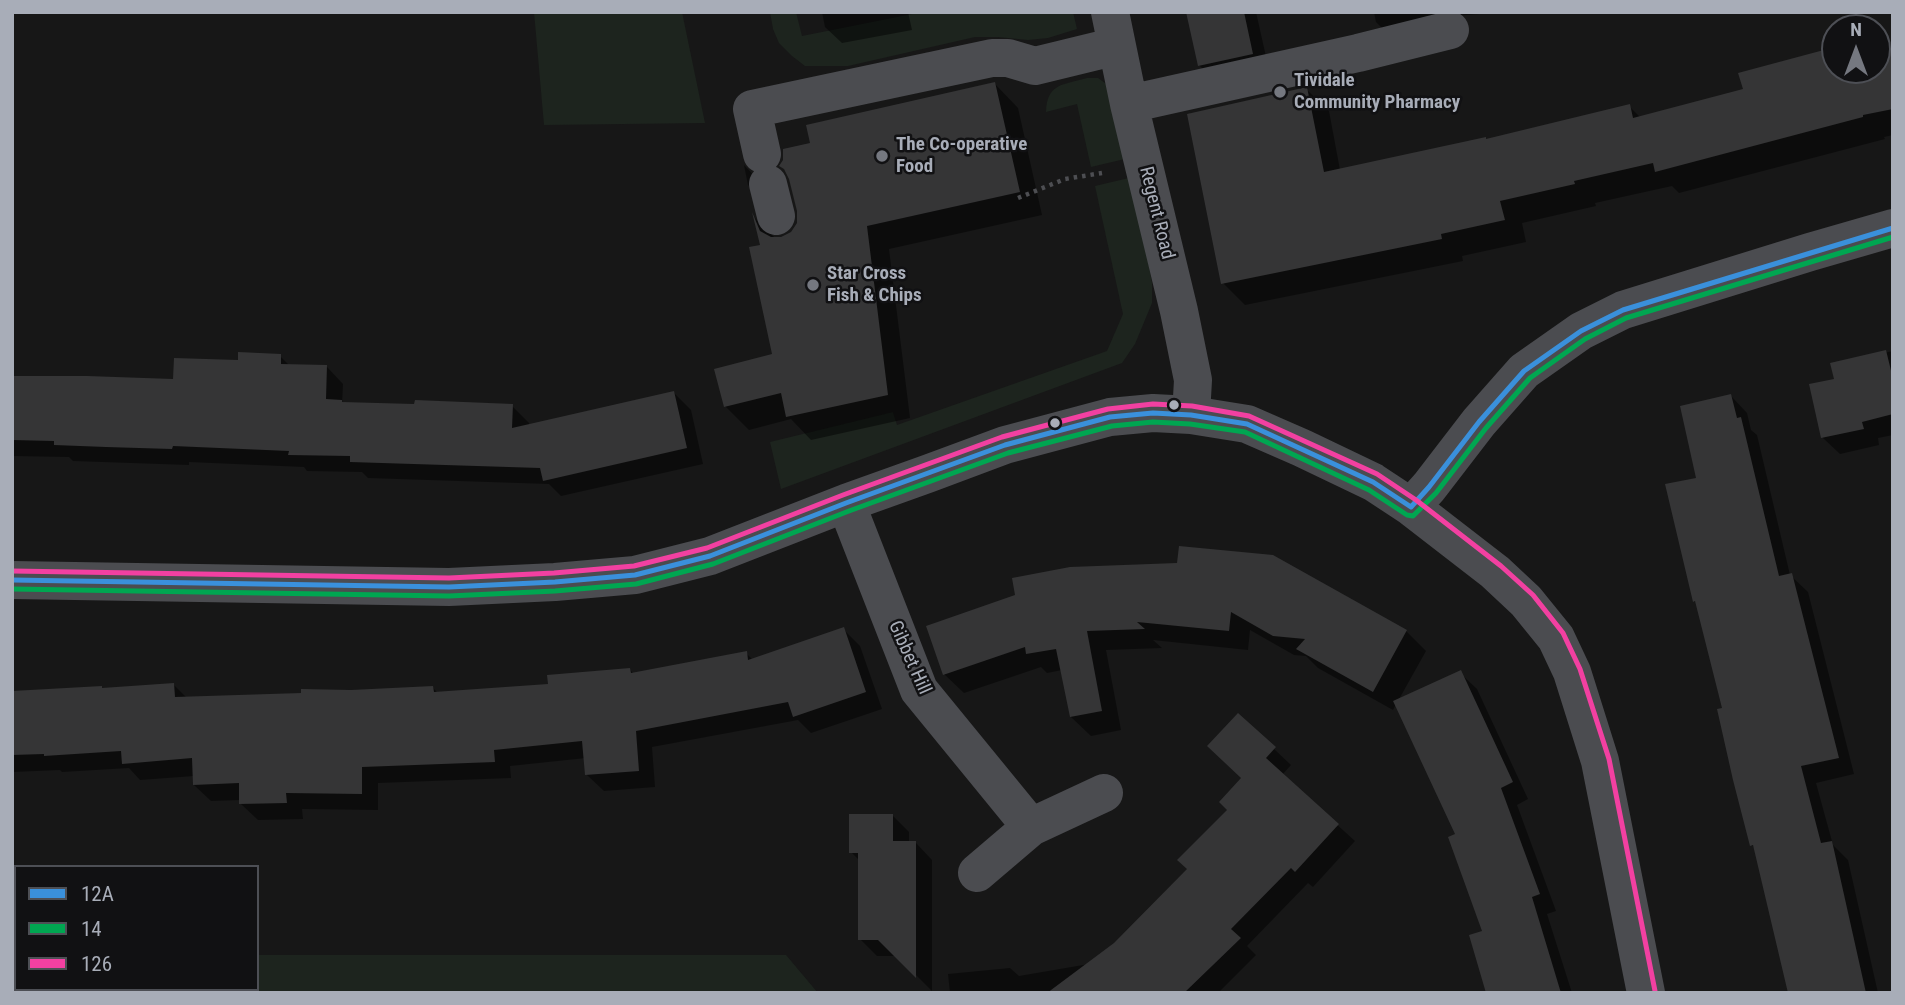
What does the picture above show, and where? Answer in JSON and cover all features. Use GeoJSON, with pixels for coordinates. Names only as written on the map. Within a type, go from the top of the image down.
{"type":"FeatureCollection","features":[{"type":"Feature","properties":{"kind":"street","name":"Regent Road"},"geometry":{"type":"LineString","coordinates":[[1113,29],[1193,380],[1191,415]]}},
{"type":"Feature","properties":{"kind":"street"},"geometry":{"type":"LineString","coordinates":[[769,184],[752,109],[992,58],[1008,58],[1035,66],[1113,29]]}},
{"type":"Feature","properties":{"kind":"street"},"geometry":{"type":"LineString","coordinates":[[1129,104],[1450,30]]}},
{"type":"Feature","properties":{"kind":"street"},"geometry":{"type":"LineString","coordinates":[[1411,507],[1524,371],[1581,331],[1623,310],[1893,228]]}},
{"type":"Feature","properties":{"kind":"street"},"geometry":{"type":"LineString","coordinates":[[12,580],[449,587],[635,575],[710,556],[1005,445],[1110,417],[1153,413],[1191,415],[1247,424],[1373,482],[1411,507],[1495,572],[1526,601],[1556,638],[1572,672],[1600,761],[1646,993]]}},
{"type":"Feature","properties":{"kind":"street","name":"Gibbet Hill"},"geometry":{"type":"LineString","coordinates":[[846,503],[919,690],[1031,827]]}},
{"type":"Feature","properties":{"kind":"street"},"geometry":{"type":"LineString","coordinates":[[977,873],[1031,827],[1104,793]]}},
{"type":"Feature","properties":{"kind":"path"},"geometry":{"type":"LineString","coordinates":[[1018,198],[1065,179]]}},
{"type":"Feature","properties":{"kind":"shaded area"},"geometry":{"type":"Polygon","coordinates":[[[534,12],[682,12],[705,123],[544,125],[534,12]]]}},
{"type":"Feature","properties":{"kind":"shaded area"},"geometry":{"type":"Polygon","coordinates":[[[770,12],[796,12],[802,36],[922,12],[1073,12],[1077,29],[1048,38],[1028,40],[975,37],[848,66],[805,66],[779,43],[770,12]]]}},
{"type":"Feature","properties":{"kind":"shaded area"},"geometry":{"type":"Polygon","coordinates":[[[1087,78],[1098,78],[1109,86],[1129,158],[1091,167],[1077,104],[1046,112],[1049,95],[1053,90],[1087,78]]]}},
{"type":"Feature","properties":{"kind":"shaded area"},"geometry":{"type":"Polygon","coordinates":[[[1133,177],[1152,283],[1152,303],[1135,344],[1122,363],[781,489],[770,442],[893,412],[897,425],[1107,351],[1123,314],[1095,186],[1133,177]]]}},
{"type":"Feature","properties":{"kind":"shaded area"},"geometry":{"type":"Polygon","coordinates":[[[14,943],[14,991],[259,991],[259,955],[786,955],[818,993],[12,993],[14,943]]]}},
{"type":"Feature","properties":{"kind":"building"},"geometry":{"type":"Polygon","coordinates":[[[1186,12],[1244,12],[1253,54],[1198,66],[1186,12]]]}},
{"type":"Feature","properties":{"kind":"building"},"geometry":{"type":"Polygon","coordinates":[[[1893,48],[1893,109],[1655,172],[1653,163],[1500,201],[1505,220],[1441,234],[1442,239],[1221,284],[1187,114],[1307,87],[1324,172],[1486,139],[1630,104],[1633,118],[1743,89],[1738,73],[1821,51],[1821,84],[1891,84],[1893,48]]]}},
{"type":"Feature","properties":{"kind":"building"},"geometry":{"type":"Polygon","coordinates":[[[995,82],[1020,192],[867,226],[888,395],[786,417],[781,393],[724,407],[714,369],[772,354],[749,247],[760,245],[752,212],[760,231],[771,237],[781,237],[791,232],[797,223],[797,211],[789,179],[784,169],[779,166],[783,160],[783,149],[810,143],[806,125],[995,82]]]}},
{"type":"Feature","properties":{"kind":"building"},"geometry":{"type":"Polygon","coordinates":[[[1886,350],[1893,379],[1893,414],[1862,422],[1864,429],[1821,438],[1809,384],[1834,379],[1830,363],[1886,350]]]}},
{"type":"Feature","properties":{"kind":"building"},"geometry":{"type":"Polygon","coordinates":[[[238,352],[281,354],[281,364],[327,365],[326,399],[414,404],[415,400],[513,404],[512,428],[674,391],[687,448],[543,481],[540,468],[350,462],[350,456],[288,455],[289,451],[54,445],[54,441],[12,440],[12,376],[173,379],[174,358],[238,360],[238,352]]]}},
{"type":"Feature","properties":{"kind":"building"},"geometry":{"type":"Polygon","coordinates":[[[1731,394],[1737,418],[1741,417],[1779,576],[1792,573],[1839,758],[1801,766],[1821,843],[1832,841],[1866,993],[1788,993],[1753,845],[1750,846],[1733,780],[1717,709],[1722,708],[1665,484],[1696,478],[1680,406],[1731,394]]]}},
{"type":"Feature","properties":{"kind":"building"},"geometry":{"type":"Polygon","coordinates":[[[1179,546],[1273,555],[1407,630],[1373,692],[1296,649],[1305,639],[1273,636],[1231,612],[1229,631],[1137,622],[1145,629],[1087,631],[1102,711],[1070,717],[1056,649],[1026,654],[1025,647],[943,675],[926,626],[1015,595],[1012,578],[1070,567],[1177,563],[1179,546]]]}},
{"type":"Feature","properties":{"kind":"building"},"geometry":{"type":"Polygon","coordinates":[[[844,627],[866,692],[793,717],[788,702],[636,731],[639,771],[585,775],[582,741],[494,750],[495,762],[362,767],[362,794],[286,793],[287,803],[239,804],[239,783],[193,785],[192,758],[122,764],[121,751],[44,756],[12,755],[12,691],[174,683],[175,697],[301,693],[301,689],[351,690],[433,686],[434,692],[548,684],[547,675],[630,668],[631,673],[747,651],[748,660],[844,627]]]}},
{"type":"Feature","properties":{"kind":"building"},"geometry":{"type":"Polygon","coordinates":[[[1461,670],[1513,782],[1501,788],[1540,894],[1532,897],[1561,993],[1486,993],[1469,935],[1482,931],[1448,837],[1455,834],[1393,701],[1461,670]]]}},
{"type":"Feature","properties":{"kind":"building"},"geometry":{"type":"Polygon","coordinates":[[[1238,713],[1276,747],[1266,758],[1339,824],[1295,872],[1291,868],[1231,929],[1241,938],[1184,993],[1047,993],[1114,943],[1187,869],[1177,860],[1227,810],[1219,802],[1241,778],[1207,746],[1238,713]]]}},
{"type":"Feature","properties":{"kind":"building"},"geometry":{"type":"Polygon","coordinates":[[[849,814],[893,814],[893,841],[916,841],[916,978],[878,940],[858,940],[858,853],[849,853],[849,814]]]}},
{"type":"Feature","properties":{"kind":"transit line","name":"12A"},"geometry":{"type":"LineString","coordinates":[[12,580],[449,587],[635,575],[710,556],[1005,445],[1110,417],[1153,413],[1191,415],[1247,424],[1373,482],[1411,507],[1524,371],[1581,331],[1623,310],[1893,228]]}},
{"type":"Feature","properties":{"kind":"transit line","name":"14"},"geometry":{"type":"LineString","coordinates":[[12,589],[449,596],[636,584],[713,564],[1008,453],[1112,426],[1153,422],[1245,432],[1369,490],[1407,515],[1413,516],[1436,493],[1486,428],[1530,378],[1585,339],[1626,318],[1893,237]]}},
{"type":"Feature","properties":{"kind":"transit line","name":"126"},"geometry":{"type":"LineString","coordinates":[[12,571],[449,578],[634,566],[707,548],[1002,437],[1108,409],[1153,404],[1192,406],[1249,416],[1377,474],[1416,500],[1501,566],[1533,595],[1563,633],[1580,669],[1609,759],[1655,991]]}},
{"type":"Feature","properties":{"kind":"place","name":"Tividale Community Pharmacy"},"geometry":{"type":"Point","coordinates":[1280,92]}},
{"type":"Feature","properties":{"kind":"place","name":"The Co-operative Food"},"geometry":{"type":"Point","coordinates":[882,156]}},
{"type":"Feature","properties":{"kind":"place","name":"Star Cross Fish & Chips"},"geometry":{"type":"Point","coordinates":[813,285]}}]}
